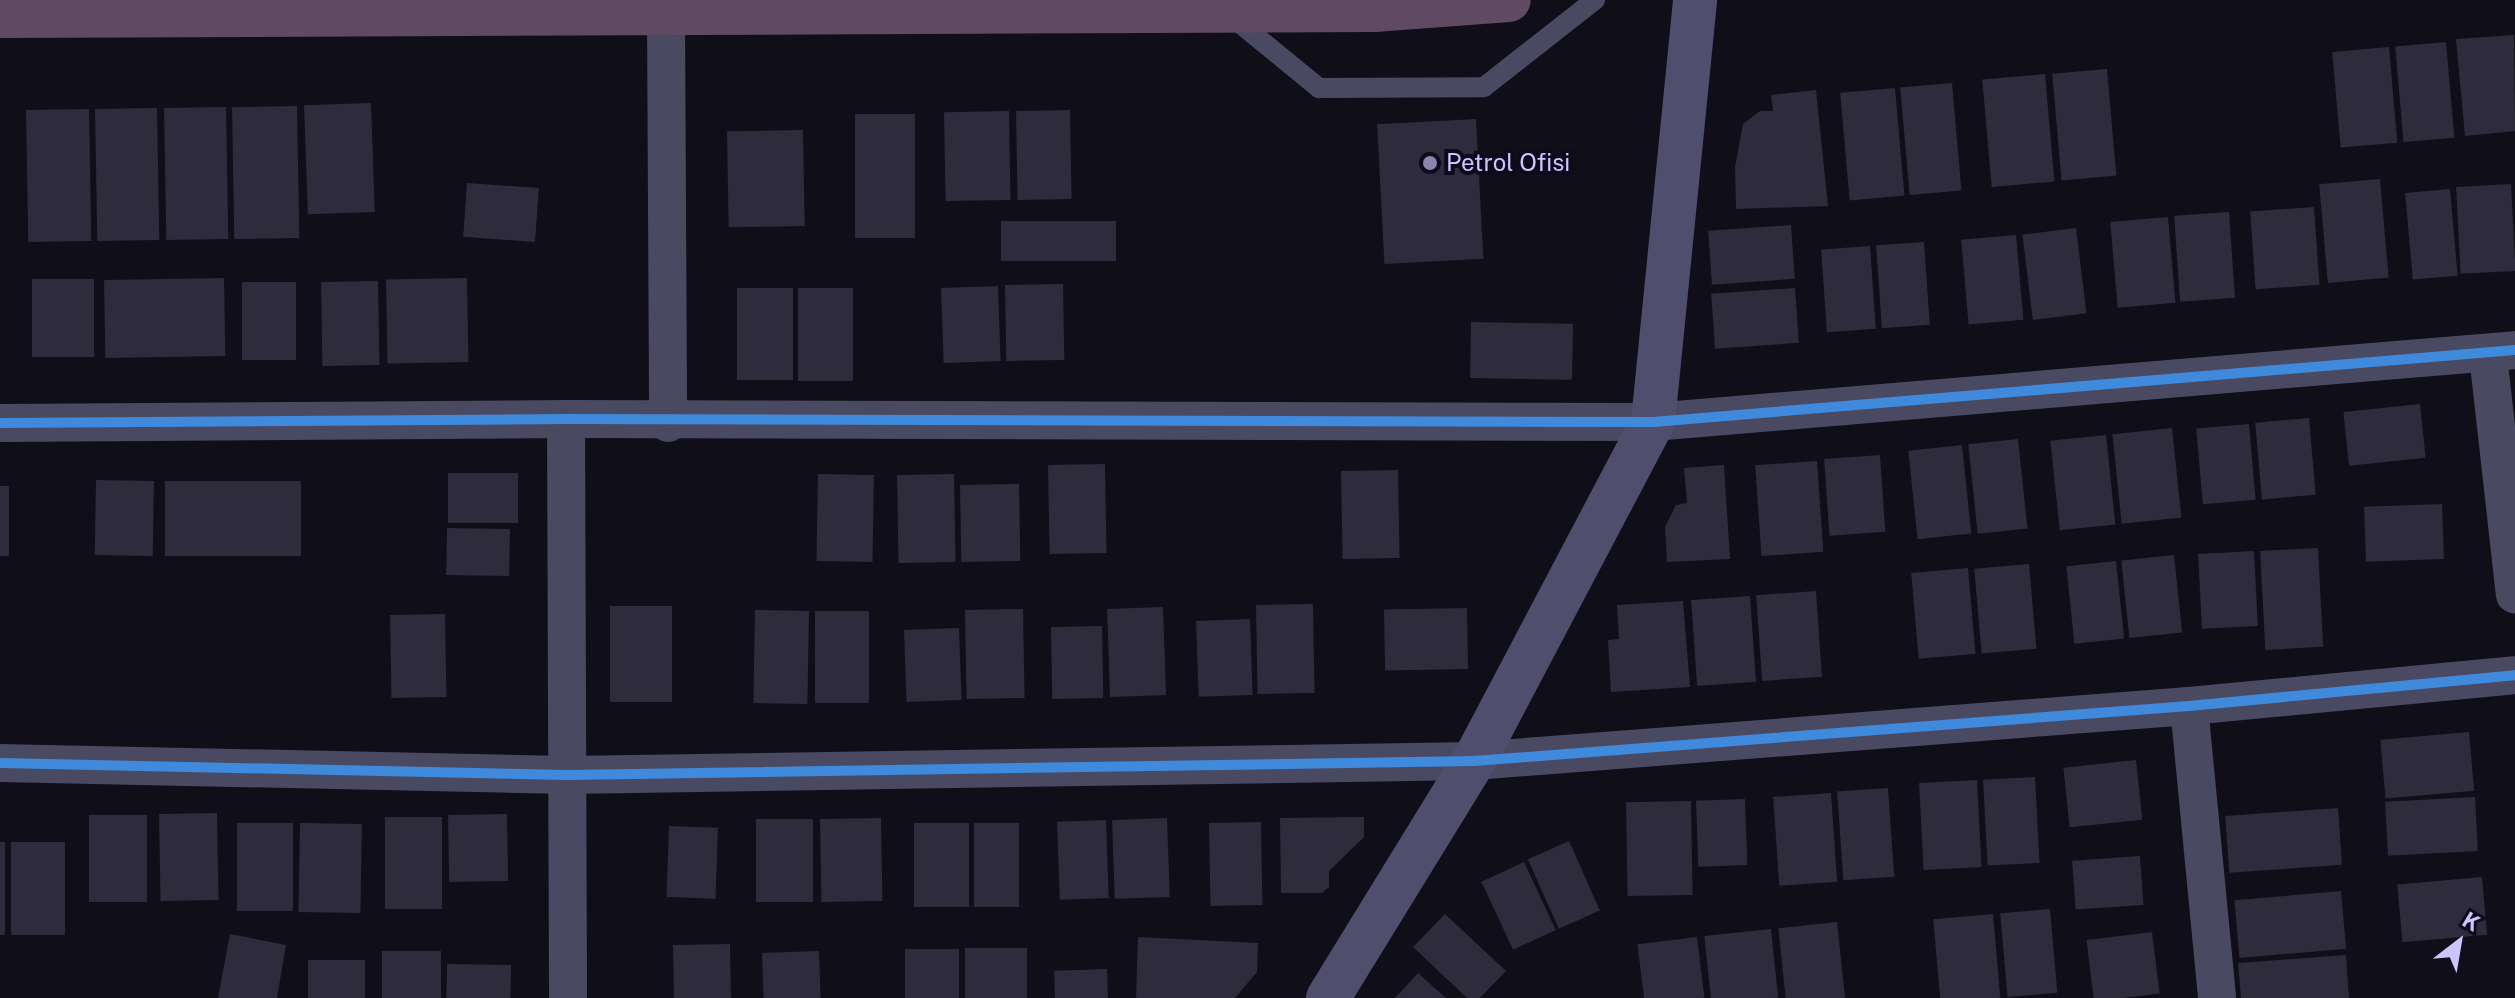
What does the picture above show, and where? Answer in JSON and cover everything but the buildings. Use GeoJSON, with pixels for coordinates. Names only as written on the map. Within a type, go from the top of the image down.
{"type":"FeatureCollection","features":[{"type":"Feature","properties":{"kind":"highway"},"geometry":{"type":"LineString","coordinates":[[0,16],[1374,10],[1509,0]]}},
{"type":"Feature","properties":{"kind":"main road"},"geometry":{"type":"LineString","coordinates":[[1328,998],[1474,761],[1653,422],[1695,0]]}},
{"type":"Feature","properties":{"kind":"street"},"geometry":{"type":"LineString","coordinates":[[666,14],[668,423]]}},
{"type":"Feature","properties":{"kind":"street"},"geometry":{"type":"LineString","coordinates":[[0,423],[566,419],[668,423],[1653,422],[2502,352],[2515,594]]}},
{"type":"Feature","properties":{"kind":"street"},"geometry":{"type":"LineString","coordinates":[[566,419],[568,998]]}},
{"type":"Feature","properties":{"kind":"street"},"geometry":{"type":"LineString","coordinates":[[0,763],[567,775],[1474,761],[2189,706],[2515,675]]}},
{"type":"Feature","properties":{"kind":"street"},"geometry":{"type":"LineString","coordinates":[[2189,706],[2217,998]]}},
{"type":"Feature","properties":{"kind":"lane"},"geometry":{"type":"LineString","coordinates":[[1225,11],[1319,88],[1484,87],[1595,0]]}},
{"type":"Feature","properties":{"kind":"cycle path"},"geometry":{"type":"LineString","coordinates":[[0,423],[566,419],[1653,422],[2515,350]]}},
{"type":"Feature","properties":{"kind":"cycle path"},"geometry":{"type":"LineString","coordinates":[[0,763],[567,775],[1474,761],[2189,706],[2515,675]]}},
{"type":"Feature","properties":{"kind":"place","name":"Petrol Ofisi"},"geometry":{"type":"Point","coordinates":[1430,163]}}]}
